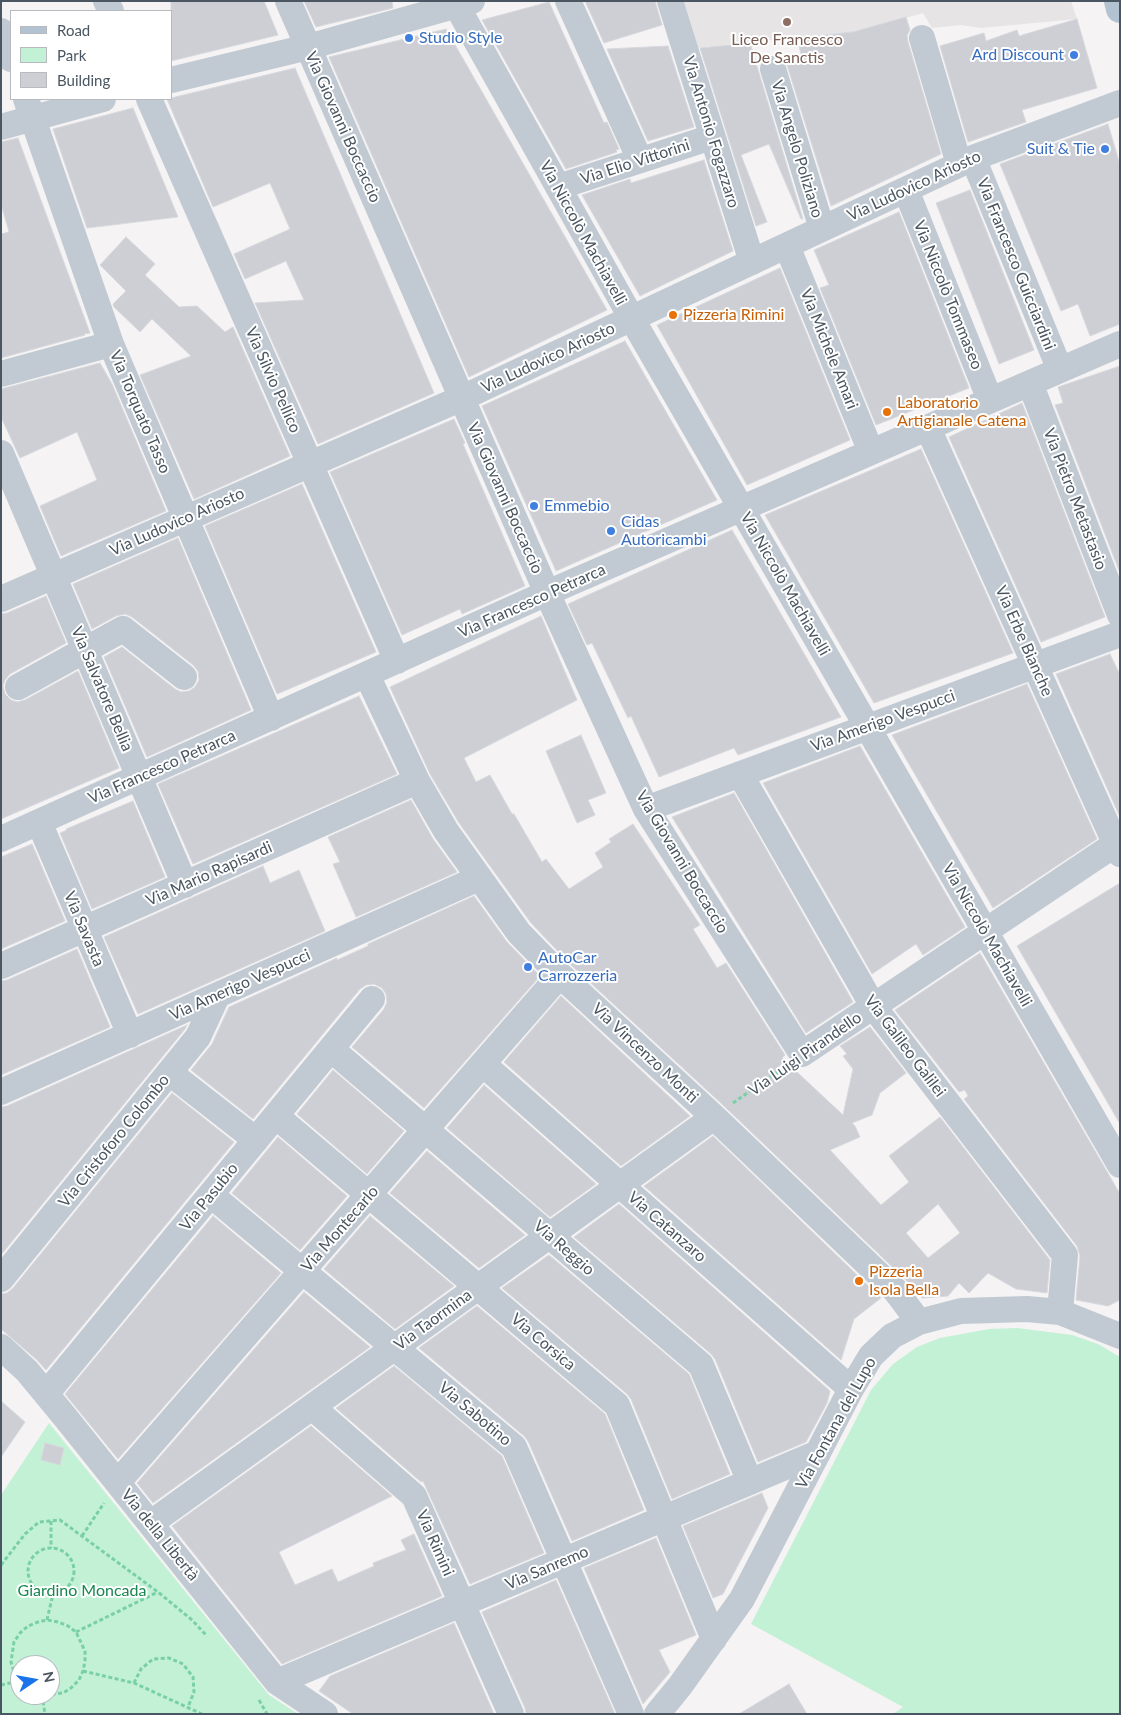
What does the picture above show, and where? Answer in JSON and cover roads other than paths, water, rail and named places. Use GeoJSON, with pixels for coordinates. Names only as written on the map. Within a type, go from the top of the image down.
{"type":"FeatureCollection","features":[{"type":"Feature","properties":{"kind":"main road"},"geometry":{"type":"LineString","coordinates":[[1118,1],[1120,9]]}},
{"type":"Feature","properties":{"kind":"street","name":"Via Giovanni Boccaccio"},"geometry":{"type":"LineString","coordinates":[[288,1],[547,593],[646,809],[802,1054]]}},
{"type":"Feature","properties":{"kind":"street"},"geometry":{"type":"LineString","coordinates":[[568,1],[640,160]]}},
{"type":"Feature","properties":{"kind":"street","name":"Via Antonio Fogazzaro"},"geometry":{"type":"LineString","coordinates":[[670,1],[752,262]]}},
{"type":"Feature","properties":{"kind":"street"},"geometry":{"type":"LineString","coordinates":[[172,80],[308,47],[461,3]]}},
{"type":"Feature","properties":{"kind":"street","name":"Via Niccolò Machiavelli"},"geometry":{"type":"LineString","coordinates":[[461,3],[558,187],[632,319],[1120,1165]]}},
{"type":"Feature","properties":{"kind":"street"},"geometry":{"type":"LineString","coordinates":[[1,31],[10,56]]}},
{"type":"Feature","properties":{"kind":"street","name":"Via Francesco Guicciardini"},"geometry":{"type":"LineString","coordinates":[[922,38],[966,161],[1060,370]]}},
{"type":"Feature","properties":{"kind":"street","name":"Via Angelo Poliziano"},"geometry":{"type":"LineString","coordinates":[[773,69],[822,229]]}},
{"type":"Feature","properties":{"kind":"street"},"geometry":{"type":"LineString","coordinates":[[1,127],[29,109],[96,100]]}},
{"type":"Feature","properties":{"kind":"street","name":"Via Silvio Pellico"},"geometry":{"type":"LineString","coordinates":[[149,100],[397,661]]}},
{"type":"Feature","properties":{"kind":"street","name":"Via Ludovico Ariosto"},"geometry":{"type":"LineString","coordinates":[[1,599],[462,398],[966,161],[1120,103]]}},
{"type":"Feature","properties":{"kind":"street","name":"Via Torquato Tasso"},"geometry":{"type":"LineString","coordinates":[[29,109],[111,344],[271,718]]}},
{"type":"Feature","properties":{"kind":"street","name":"Via Elio Vittorini"},"geometry":{"type":"LineString","coordinates":[[558,187],[712,137]]}},
{"type":"Feature","properties":{"kind":"street","name":"Via Niccolò Tommaseo"},"geometry":{"type":"LineString","coordinates":[[906,190],[990,400]]}},
{"type":"Feature","properties":{"kind":"street","name":"Via Michele Amari"},"geometry":{"type":"LineString","coordinates":[[787,246],[871,452]]}},
{"type":"Feature","properties":{"kind":"street"},"geometry":{"type":"LineString","coordinates":[[1,374],[111,344]]}},
{"type":"Feature","properties":{"kind":"street","name":"Via Francesco Petrarca"},"geometry":{"type":"LineString","coordinates":[[1,839],[547,593],[1120,344]]}},
{"type":"Feature","properties":{"kind":"street","name":"Via Pietro Metastasio"},"geometry":{"type":"LineString","coordinates":[[1030,383],[1120,615]]}},
{"type":"Feature","properties":{"kind":"street","name":"Via Erbe Bianche"},"geometry":{"type":"LineString","coordinates":[[928,428],[1118,846]]}},
{"type":"Feature","properties":{"kind":"street","name":"Via Salvatore Bellia"},"geometry":{"type":"LineString","coordinates":[[1,453],[185,885]]}},
{"type":"Feature","properties":{"kind":"street"},"geometry":{"type":"LineString","coordinates":[[18,687],[123,629],[184,677]]}},
{"type":"Feature","properties":{"kind":"street","name":"Via Amerigo Vespucci"},"geometry":{"type":"LineString","coordinates":[[646,809],[1120,634]]}},
{"type":"Feature","properties":{"kind":"street","name":"Via Vincenzo Monti"},"geometry":{"type":"LineString","coordinates":[[367,675],[417,781],[446,831],[519,934],[560,975],[714,1117],[895,1290],[919,1322]]}},
{"type":"Feature","properties":{"kind":"street","name":"Via Galileo Galilei"},"geometry":{"type":"LineString","coordinates":[[740,774],[873,1006],[1065,1255],[1060,1312]]}},
{"type":"Feature","properties":{"kind":"street","name":"Via Mario Rapisardi"},"geometry":{"type":"LineString","coordinates":[[1,966],[417,781]]}},
{"type":"Feature","properties":{"kind":"street","name":"Via Savasta"},"geometry":{"type":"LineString","coordinates":[[39,822],[130,1035]]}},
{"type":"Feature","properties":{"kind":"street","name":"Via Luigi Pirandello"},"geometry":{"type":"LineString","coordinates":[[802,1054],[985,931],[1118,846]]}},
{"type":"Feature","properties":{"kind":"street","name":"Via Amerigo Vespucci"},"geometry":{"type":"LineString","coordinates":[[1,1092],[479,878]]}},
{"type":"Feature","properties":{"kind":"street","name":"Via Montecarlo"},"geometry":{"type":"LineString","coordinates":[[118,1482],[560,975]]}},
{"type":"Feature","properties":{"kind":"street","name":"Via Cristoforo Colombo"},"geometry":{"type":"LineString","coordinates":[[1,1279],[198,1037],[216,996]]}},
{"type":"Feature","properties":{"kind":"street","name":"Via Pasubio"},"geometry":{"type":"LineString","coordinates":[[46,1394],[372,999]]}},
{"type":"Feature","properties":{"kind":"street","name":"Via Reggio"},"geometry":{"type":"LineString","coordinates":[[331,1049],[701,1365],[750,1482]]}},
{"type":"Feature","properties":{"kind":"street","name":"Via Catanzaro"},"geometry":{"type":"LineString","coordinates":[[483,1064],[851,1389]]}},
{"type":"Feature","properties":{"kind":"street"},"geometry":{"type":"LineString","coordinates":[[170,1072],[256,1140]]}},
{"type":"Feature","properties":{"kind":"street","name":"Via Corsica"},"geometry":{"type":"LineString","coordinates":[[276,1116],[617,1405],[714,1639]]}},
{"type":"Feature","properties":{"kind":"street","name":"Via Taormina"},"geometry":{"type":"LineString","coordinates":[[151,1523],[714,1117]]}},
{"type":"Feature","properties":{"kind":"street","name":"Via Sabotino"},"geometry":{"type":"LineString","coordinates":[[211,1195],[514,1447],[631,1714]]}},
{"type":"Feature","properties":{"kind":"street","name":"Via Fontana del Lupo"},"geometry":{"type":"LineString","coordinates":[[658,1714],[742,1598],[851,1389],[870,1356],[892,1336],[919,1322],[961,1311],[1027,1309],[1060,1312],[1120,1336]]}},
{"type":"Feature","properties":{"kind":"street","name":"Via della Libertà"},"geometry":{"type":"LineString","coordinates":[[1,1347],[27,1371],[151,1523],[266,1688],[325,1714]]}},
{"type":"Feature","properties":{"kind":"street","name":"Via Rimini"},"geometry":{"type":"LineString","coordinates":[[312,1406],[414,1496],[511,1714]]}},
{"type":"Feature","properties":{"kind":"street","name":"Via Sanremo"},"geometry":{"type":"LineString","coordinates":[[266,1688],[818,1453]]}},
{"type":"Feature","properties":{"kind":"place","name":"Liceo Francesco De Sanctis"},"geometry":{"type":"Point","coordinates":[787,22]}},
{"type":"Feature","properties":{"kind":"place","name":"Studio Style"},"geometry":{"type":"Point","coordinates":[409,38]}},
{"type":"Feature","properties":{"kind":"place","name":"Ard Discount"},"geometry":{"type":"Point","coordinates":[1074,55]}},
{"type":"Feature","properties":{"kind":"place","name":"Suit & Tie"},"geometry":{"type":"Point","coordinates":[1105,149]}},
{"type":"Feature","properties":{"kind":"place","name":"Pizzeria Rimini"},"geometry":{"type":"Point","coordinates":[673,315]}},
{"type":"Feature","properties":{"kind":"place","name":"Laboratorio Artigianale Catena"},"geometry":{"type":"Point","coordinates":[887,412]}},
{"type":"Feature","properties":{"kind":"place","name":"Emmebio"},"geometry":{"type":"Point","coordinates":[534,506]}},
{"type":"Feature","properties":{"kind":"place","name":"Cidas Autoricambi"},"geometry":{"type":"Point","coordinates":[611,531]}},
{"type":"Feature","properties":{"kind":"place","name":"AutoCar Carrozzeria"},"geometry":{"type":"Point","coordinates":[528,967]}},
{"type":"Feature","properties":{"kind":"place","name":"Pizzeria Isola Bella"},"geometry":{"type":"Point","coordinates":[859,1281]}},
{"type":"Feature","properties":{"kind":"park label","name":"Giardino Moncada"},"geometry":{"type":"Point","coordinates":[82,1591]}}]}
